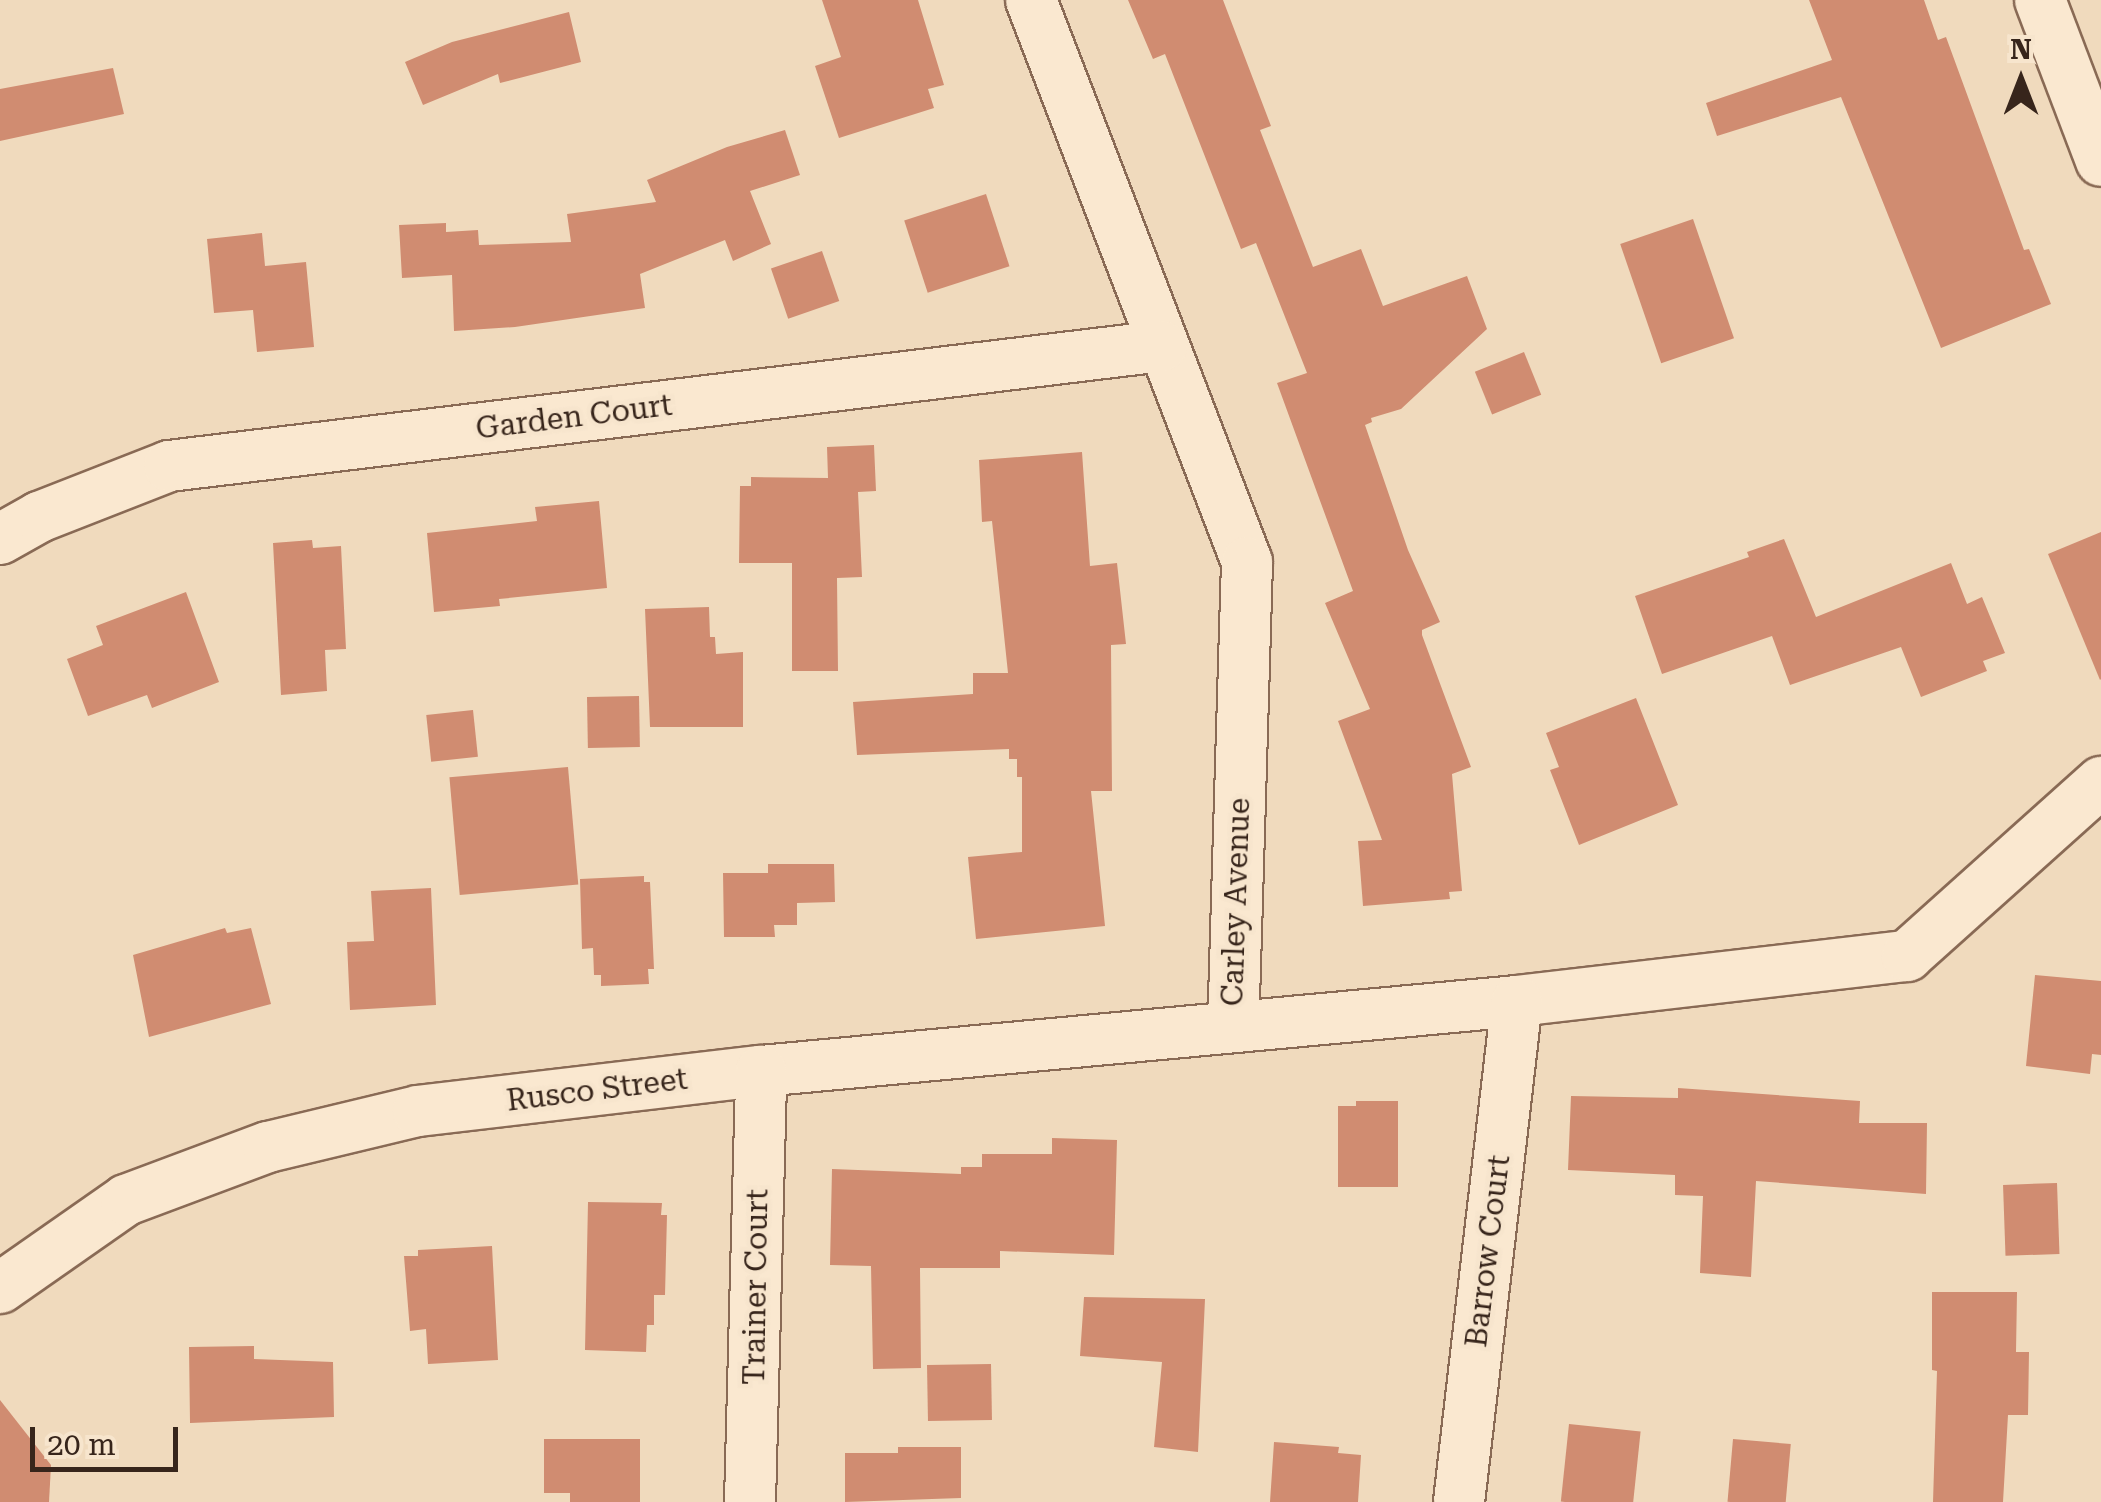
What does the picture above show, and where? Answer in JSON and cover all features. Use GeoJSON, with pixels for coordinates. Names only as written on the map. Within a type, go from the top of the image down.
{"type":"FeatureCollection","features":[{"type":"Feature","properties":{"kind":"street","name":"Carley Avenue"},"geometry":{"type":"LineString","coordinates":[[1031,0],[1247,562],[1233,1025],[1517,1000],[1907,956],[2101,782]]}},
{"type":"Feature","properties":{"kind":"street"},"geometry":{"type":"LineString","coordinates":[[2040,0],[2101,161]]}},
{"type":"Feature","properties":{"kind":"street","name":"Garden Court"},"geometry":{"type":"LineString","coordinates":[[0,539],[39,517],[169,466],[1162,346]]}},
{"type":"Feature","properties":{"kind":"street","name":"Barrow Court"},"geometry":{"type":"LineString","coordinates":[[1459,1502],[1517,1000]]}},
{"type":"Feature","properties":{"kind":"street","name":"Rusco Street"},"geometry":{"type":"LineString","coordinates":[[0,1288],[126,1200],[268,1147],[418,1111],[761,1071],[1233,1025]]}},
{"type":"Feature","properties":{"kind":"street","name":"Trainer Court"},"geometry":{"type":"LineString","coordinates":[[750,1502],[761,1071]]}},
{"type":"Feature","properties":{"kind":"building"},"geometry":{"type":"Polygon","coordinates":[[[822,0],[918,0],[944,85],[928,89],[934,108],[839,138],[815,66],[841,57],[822,0]]]}},
{"type":"Feature","properties":{"kind":"building"},"geometry":{"type":"Polygon","coordinates":[[[1128,0],[1223,0],[1271,126],[1260,130],[1313,267],[1361,249],[1383,306],[1467,276],[1487,329],[1401,409],[1371,418],[1372,422],[1365,425],[1408,550],[1440,622],[1422,630],[1422,635],[1471,767],[1452,774],[1462,891],[1449,892],[1450,899],[1363,906],[1358,841],[1382,840],[1338,721],[1370,709],[1325,603],[1353,591],[1277,383],[1307,373],[1256,243],[1241,249],[1165,54],[1153,59],[1128,0]]]}},
{"type":"Feature","properties":{"kind":"building"},"geometry":{"type":"Polygon","coordinates":[[[1809,0],[1924,0],[1938,40],[1946,37],[2024,250],[2029,249],[2051,304],[1941,348],[1841,97],[1717,136],[1706,103],[1832,60],[1809,0]]]}},
{"type":"Feature","properties":{"kind":"building"},"geometry":{"type":"Polygon","coordinates":[[[569,12],[581,62],[500,83],[498,74],[423,105],[405,62],[452,42],[569,12]]]}},
{"type":"Feature","properties":{"kind":"building"},"geometry":{"type":"Polygon","coordinates":[[[113,68],[124,114],[0,141],[0,89],[113,68]]]}},
{"type":"Feature","properties":{"kind":"building"},"geometry":{"type":"Polygon","coordinates":[[[785,130],[800,175],[750,191],[771,244],[733,261],[725,240],[640,274],[645,308],[515,327],[454,331],[452,275],[402,278],[399,225],[446,223],[446,232],[478,230],[479,245],[571,242],[567,214],[656,202],[647,180],[727,147],[785,130]]]}},
{"type":"Feature","properties":{"kind":"building"},"geometry":{"type":"Polygon","coordinates":[[[986,194],[1009,266],[928,293],[904,221],[986,194]]]}},
{"type":"Feature","properties":{"kind":"building"},"geometry":{"type":"Polygon","coordinates":[[[1693,219],[1734,338],[1661,363],[1620,244],[1693,219]]]}},
{"type":"Feature","properties":{"kind":"building"},"geometry":{"type":"Polygon","coordinates":[[[262,233],[265,266],[306,262],[314,347],[257,352],[253,310],[214,313],[207,239],[262,233]]]}},
{"type":"Feature","properties":{"kind":"building"},"geometry":{"type":"Polygon","coordinates":[[[822,251],[839,301],[788,319],[771,269],[822,251]]]}},
{"type":"Feature","properties":{"kind":"building"},"geometry":{"type":"Polygon","coordinates":[[[1524,352],[1541,395],[1492,415],[1475,372],[1524,352]]]}},
{"type":"Feature","properties":{"kind":"building"},"geometry":{"type":"Polygon","coordinates":[[[874,445],[876,491],[858,492],[862,577],[837,578],[838,671],[792,671],[792,563],[739,563],[740,486],[751,486],[751,477],[828,478],[827,447],[874,445]]]}},
{"type":"Feature","properties":{"kind":"building"},"geometry":{"type":"Polygon","coordinates":[[[1082,452],[1090,566],[1117,563],[1126,644],[1111,645],[1112,791],[1091,791],[1105,926],[976,939],[968,857],[1022,852],[1022,777],[1017,777],[1017,759],[1009,759],[1009,749],[857,755],[853,702],[973,694],[973,673],[1008,673],[992,521],[982,522],[979,460],[1082,452]]]}},
{"type":"Feature","properties":{"kind":"building"},"geometry":{"type":"Polygon","coordinates":[[[599,501],[607,588],[499,599],[500,606],[434,612],[427,533],[537,521],[535,507],[599,501]]]}},
{"type":"Feature","properties":{"kind":"building"},"geometry":{"type":"Polygon","coordinates":[[[2101,532],[2101,679],[2100,680],[2048,554],[2101,532]]]}},
{"type":"Feature","properties":{"kind":"building"},"geometry":{"type":"Polygon","coordinates":[[[1784,539],[1816,617],[1951,563],[1967,604],[1982,597],[2005,653],[1983,661],[1987,671],[1921,697],[1901,647],[1790,685],[1772,636],[1662,674],[1635,596],[1749,557],[1747,552],[1784,539]]]}},
{"type":"Feature","properties":{"kind":"building"},"geometry":{"type":"Polygon","coordinates":[[[312,540],[313,548],[341,546],[346,649],[325,650],[327,691],[281,695],[273,543],[312,540]]]}},
{"type":"Feature","properties":{"kind":"building"},"geometry":{"type":"Polygon","coordinates":[[[186,592],[219,682],[152,708],[147,695],[88,716],[67,659],[103,645],[96,626],[186,592]]]}},
{"type":"Feature","properties":{"kind":"building"},"geometry":{"type":"Polygon","coordinates":[[[709,607],[710,637],[715,637],[716,654],[743,652],[743,727],[650,727],[645,609],[709,607]]]}},
{"type":"Feature","properties":{"kind":"building"},"geometry":{"type":"Polygon","coordinates":[[[639,696],[640,747],[588,748],[587,697],[639,696]]]}},
{"type":"Feature","properties":{"kind":"building"},"geometry":{"type":"Polygon","coordinates":[[[1636,698],[1678,805],[1579,845],[1550,770],[1559,767],[1546,733],[1636,698]]]}},
{"type":"Feature","properties":{"kind":"building"},"geometry":{"type":"Polygon","coordinates":[[[473,710],[478,757],[431,762],[426,715],[473,710]]]}},
{"type":"Feature","properties":{"kind":"building"},"geometry":{"type":"Polygon","coordinates":[[[568,767],[578,885],[460,895],[449,777],[568,767]]]}},
{"type":"Feature","properties":{"kind":"building"},"geometry":{"type":"Polygon","coordinates":[[[768,864],[834,864],[835,902],[797,903],[797,925],[774,925],[775,937],[724,937],[723,873],[768,873],[768,864]]]}},
{"type":"Feature","properties":{"kind":"building"},"geometry":{"type":"Polygon","coordinates":[[[644,876],[644,882],[650,882],[654,969],[648,969],[649,984],[601,986],[601,975],[594,975],[593,948],[582,949],[580,879],[644,876]]]}},
{"type":"Feature","properties":{"kind":"building"},"geometry":{"type":"Polygon","coordinates":[[[431,888],[436,1005],[350,1010],[347,942],[374,941],[371,891],[431,888]]]}},
{"type":"Feature","properties":{"kind":"building"},"geometry":{"type":"Polygon","coordinates":[[[225,928],[227,933],[251,928],[271,1004],[149,1037],[133,955],[225,928]]]}},
{"type":"Feature","properties":{"kind":"building"},"geometry":{"type":"Polygon","coordinates":[[[2035,975],[2101,981],[2101,1055],[2092,1054],[2090,1074],[2026,1066],[2035,975]]]}},
{"type":"Feature","properties":{"kind":"building"},"geometry":{"type":"Polygon","coordinates":[[[1678,1088],[1860,1101],[1859,1123],[1927,1123],[1926,1194],[1756,1181],[1751,1277],[1700,1273],[1703,1196],[1675,1195],[1675,1175],[1568,1170],[1571,1096],[1678,1098],[1678,1088]]]}},
{"type":"Feature","properties":{"kind":"building"},"geometry":{"type":"Polygon","coordinates":[[[1356,1101],[1398,1101],[1398,1187],[1338,1187],[1338,1106],[1356,1106],[1356,1101]]]}},
{"type":"Feature","properties":{"kind":"building"},"geometry":{"type":"Polygon","coordinates":[[[1052,1138],[1117,1140],[1114,1255],[1000,1251],[1000,1268],[920,1268],[921,1368],[873,1369],[871,1266],[830,1265],[832,1169],[961,1174],[961,1167],[982,1167],[982,1154],[1052,1154],[1052,1138]]]}},
{"type":"Feature","properties":{"kind":"building"},"geometry":{"type":"Polygon","coordinates":[[[2057,1183],[2059,1254],[2006,1256],[2003,1185],[2057,1183]]]}},
{"type":"Feature","properties":{"kind":"building"},"geometry":{"type":"Polygon","coordinates":[[[588,1202],[662,1203],[661,1215],[667,1215],[665,1295],[654,1295],[654,1325],[647,1325],[646,1352],[585,1350],[588,1202]]]}},
{"type":"Feature","properties":{"kind":"building"},"geometry":{"type":"Polygon","coordinates":[[[492,1246],[498,1360],[428,1364],[426,1329],[410,1331],[404,1256],[418,1256],[418,1250],[492,1246]]]}},
{"type":"Feature","properties":{"kind":"building"},"geometry":{"type":"Polygon","coordinates":[[[1932,1292],[2017,1292],[2016,1352],[2029,1352],[2028,1415],[2008,1415],[2003,1502],[1933,1502],[1937,1371],[1932,1370],[1932,1292]]]}},
{"type":"Feature","properties":{"kind":"building"},"geometry":{"type":"Polygon","coordinates":[[[1084,1297],[1205,1299],[1198,1452],[1154,1447],[1162,1362],[1080,1356],[1084,1297]]]}},
{"type":"Feature","properties":{"kind":"building"},"geometry":{"type":"Polygon","coordinates":[[[254,1346],[254,1359],[333,1362],[334,1417],[190,1423],[189,1347],[254,1346]]]}},
{"type":"Feature","properties":{"kind":"building"},"geometry":{"type":"Polygon","coordinates":[[[991,1364],[992,1420],[928,1421],[927,1365],[991,1364]]]}},
{"type":"Feature","properties":{"kind":"building"},"geometry":{"type":"Polygon","coordinates":[[[0,1400],[51,1465],[49,1502],[0,1502],[0,1400]]]}},
{"type":"Feature","properties":{"kind":"building"},"geometry":{"type":"Polygon","coordinates":[[[1569,1424],[1641,1432],[1633,1502],[1561,1502],[1569,1424]]]}},
{"type":"Feature","properties":{"kind":"building"},"geometry":{"type":"Polygon","coordinates":[[[544,1439],[640,1439],[640,1502],[570,1502],[570,1493],[544,1493],[544,1439]]]}},
{"type":"Feature","properties":{"kind":"building"},"geometry":{"type":"Polygon","coordinates":[[[1733,1439],[1791,1444],[1786,1502],[1728,1502],[1733,1439]]]}},
{"type":"Feature","properties":{"kind":"building"},"geometry":{"type":"Polygon","coordinates":[[[1274,1442],[1339,1447],[1338,1453],[1361,1455],[1358,1502],[1270,1502],[1274,1442]]]}},
{"type":"Feature","properties":{"kind":"building"},"geometry":{"type":"Polygon","coordinates":[[[898,1447],[961,1447],[961,1498],[845,1502],[845,1453],[898,1453],[898,1447]]]}}]}
